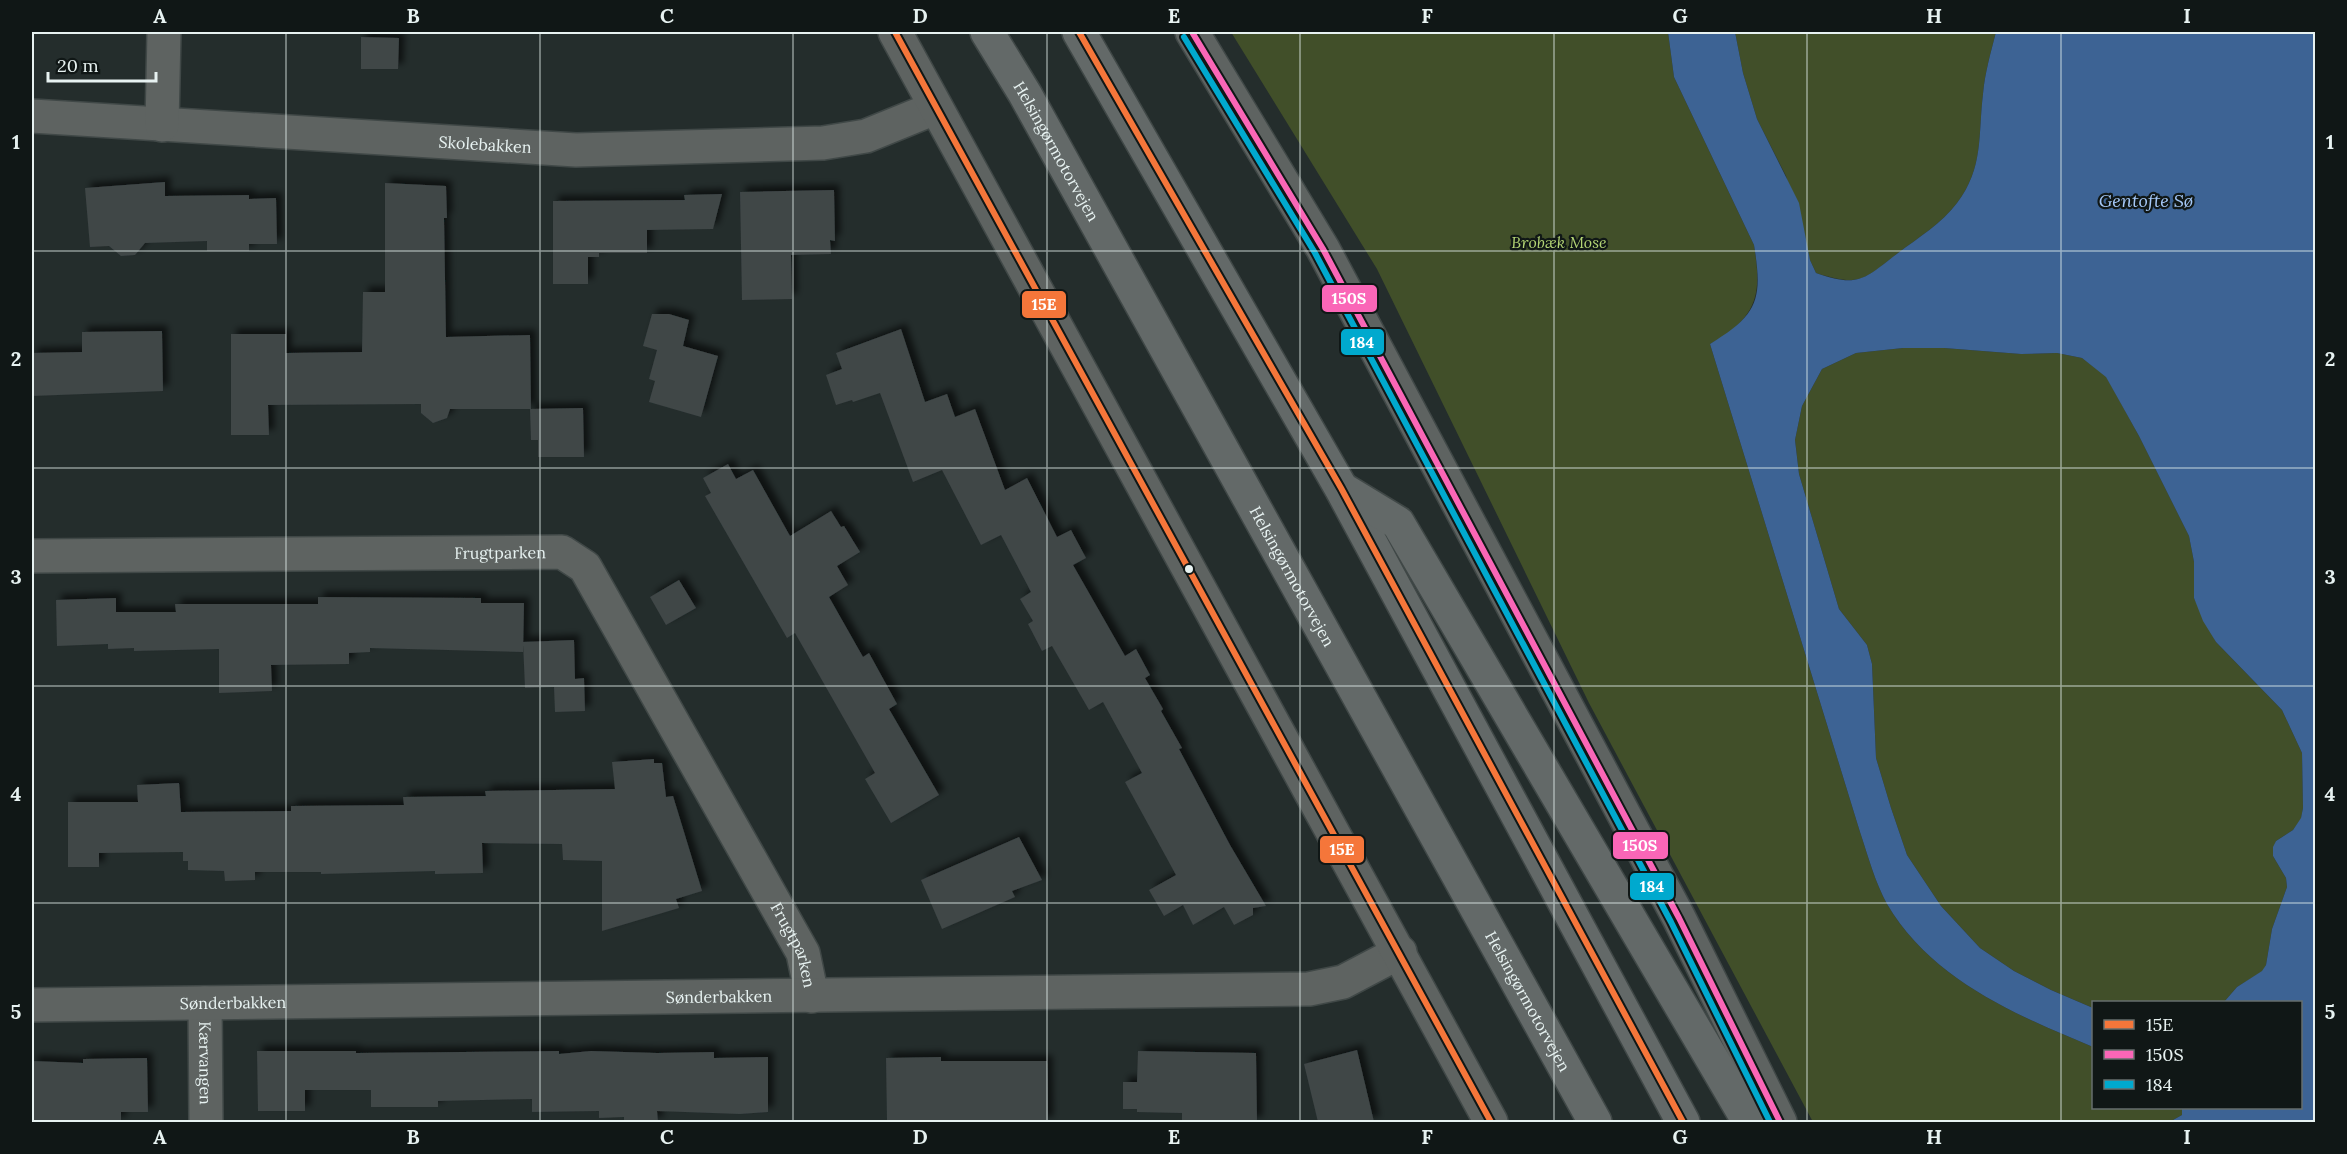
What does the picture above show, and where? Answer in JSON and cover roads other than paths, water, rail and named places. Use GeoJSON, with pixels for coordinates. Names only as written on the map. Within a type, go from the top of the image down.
{"type":"FeatureCollection","features":[{"type":"Feature","properties":{"kind":"highway","name":"Helsingørmotorvejen"},"geometry":{"type":"LineString","coordinates":[[987,32],[1025,94],[1595,1122]]}},
{"type":"Feature","properties":{"kind":"highway"},"geometry":{"type":"LineString","coordinates":[[1079,32],[1341,488],[1683,1122]]}},
{"type":"Feature","properties":{"kind":"highway"},"geometry":{"type":"LineString","coordinates":[[1341,488],[1398,523],[1749,1122]]}},
{"type":"Feature","properties":{"kind":"street"},"geometry":{"type":"LineString","coordinates":[[162,125],[164,32]]}},
{"type":"Feature","properties":{"kind":"street"},"geometry":{"type":"LineString","coordinates":[[895,32],[1491,1122]]}},
{"type":"Feature","properties":{"kind":"street"},"geometry":{"type":"LineString","coordinates":[[1192,32],[1323,249],[1679,918],[1780,1122]]}},
{"type":"Feature","properties":{"kind":"street","name":"Skolebakken"},"geometry":{"type":"LineString","coordinates":[[32,116],[576,150],[824,143],[866,136],[935,108]]}},
{"type":"Feature","properties":{"kind":"street","name":"Frugtparken"},"geometry":{"type":"LineString","coordinates":[[32,556],[562,552],[585,567],[792,932],[803,953],[812,996]]}},
{"type":"Feature","properties":{"kind":"street","name":"Sønderbakken"},"geometry":{"type":"LineString","coordinates":[[32,1005],[1309,989],[1342,982],[1400,952]]}},
{"type":"Feature","properties":{"kind":"street","name":"Kærvangen"},"geometry":{"type":"LineString","coordinates":[[205,1003],[206,1122]]}},
{"type":"Feature","properties":{"kind":"water","name":"Gentofte Sø"},"geometry":{"type":"Polygon","coordinates":[[[1668,32],[1735,32],[1743,73],[1757,119],[1799,203],[1810,260],[1816,273],[1830,278],[1852,280],[1868,275],[1929,230],[1951,210],[1966,190],[1976,164],[1984,86],[1996,32],[2315,32],[2315,1122],[2173,1122],[2182,1115],[2182,1109],[2302,1109],[2302,1001],[2225,1001],[2237,987],[2262,971],[2266,965],[2272,929],[2287,887],[2286,878],[2273,856],[2273,847],[2276,841],[2293,830],[2301,818],[2303,808],[2302,753],[2282,710],[2216,642],[2203,621],[2194,598],[2194,562],[2189,536],[2139,436],[2106,377],[2082,358],[2057,353],[2021,354],[1944,348],[1903,348],[1856,353],[1822,369],[1802,406],[1795,440],[1799,474],[1839,609],[1867,645],[1872,664],[1876,758],[1907,855],[1941,906],[1980,948],[2014,971],[2092,1008],[2092,1047],[2006,1008],[1952,974],[1927,954],[1906,931],[1887,904],[1875,878],[1860,832],[1710,344],[1738,324],[1753,304],[1758,280],[1754,245],[1674,77],[1668,32]]]}},
{"type":"Feature","properties":{"kind":"park label","name":"Brobæk Mose"},"geometry":{"type":"Point","coordinates":[1559,242]}}]}
